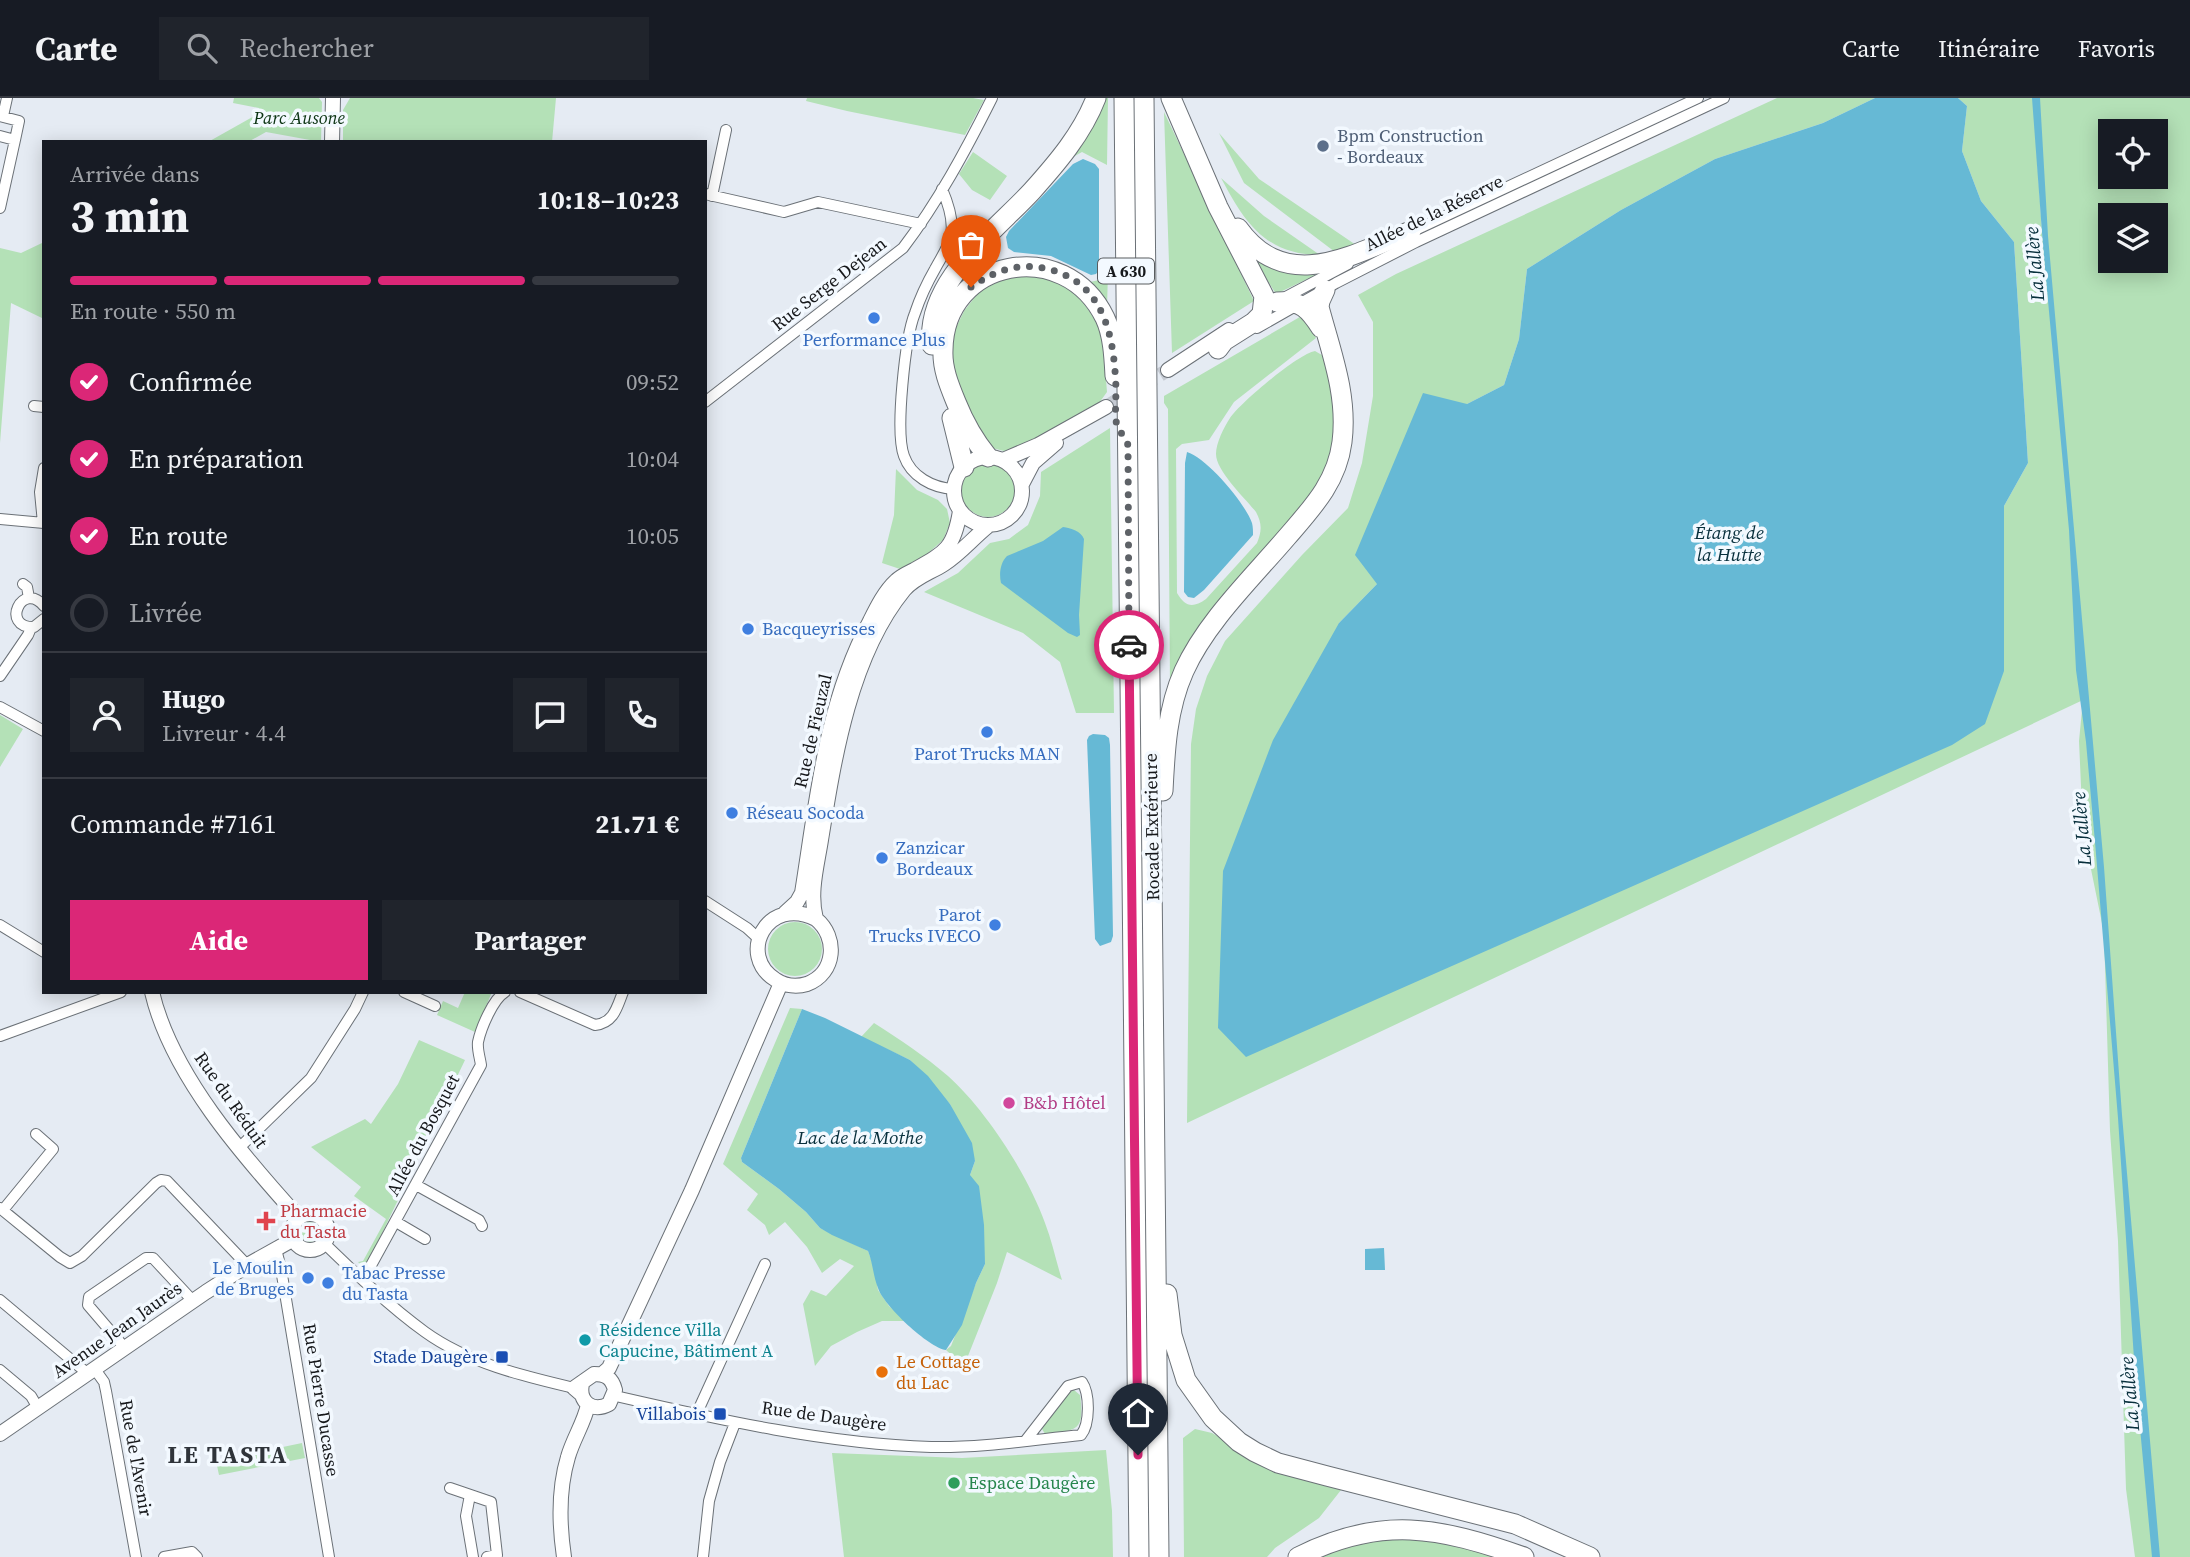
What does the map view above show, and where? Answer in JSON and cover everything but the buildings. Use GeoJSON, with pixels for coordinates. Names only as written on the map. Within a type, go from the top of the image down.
{"type":"FeatureCollection","features":[{"type":"Feature","properties":{"kind":"highway"},"geometry":{"type":"LineString","coordinates":[[964,467],[956,428],[933,359],[931,339],[940,300],[956,271],[1032,191],[1073,142],[1096,98]]}},
{"type":"Feature","properties":{"kind":"highway","name":"A 630"},"geometry":{"type":"LineString","coordinates":[[1124,98],[1139,1557]]}},
{"type":"Feature","properties":{"kind":"highway","name":"Rocade Extérieure"},"geometry":{"type":"LineString","coordinates":[[1144,98],[1159,1557]]}},
{"type":"Feature","properties":{"kind":"highway"},"geometry":{"type":"LineString","coordinates":[[1171,98],[1218,207],[1262,289],[1265,303],[1270,306]]}},
{"type":"Feature","properties":{"kind":"highway"},"geometry":{"type":"LineString","coordinates":[[1209,184],[1248,243],[1274,260],[1288,264],[1331,262],[1411,232]]}},
{"type":"Feature","properties":{"kind":"highway"},"geometry":{"type":"LineString","coordinates":[[996,458],[972,436],[950,387],[944,369],[945,330],[959,300],[971,287],[984,278],[1017,267],[1043,267],[1066,275],[1086,290],[1100,309],[1110,331],[1113,351],[1116,423],[1128,445]]}},
{"type":"Feature","properties":{"kind":"highway"},"geometry":{"type":"LineString","coordinates":[[1153,991],[1166,736],[1172,705],[1184,671],[1205,635],[1321,499],[1338,462],[1343,419],[1341,391],[1319,307],[1325,289]]}},
{"type":"Feature","properties":{"kind":"highway"},"geometry":{"type":"LineString","coordinates":[[1218,349],[1224,341],[1254,322],[1270,306],[1285,301],[1299,304],[1311,312],[1327,338]]}},
{"type":"Feature","properties":{"kind":"highway"},"geometry":{"type":"LineString","coordinates":[[1154,1166],[1167,1300],[1175,1349],[1186,1380],[1200,1402],[1224,1429],[1255,1452],[1278,1463],[1515,1524],[1590,1557]]}},
{"type":"Feature","properties":{"kind":"highway"},"geometry":{"type":"LineString","coordinates":[[1298,1557],[1348,1536],[1400,1529],[1447,1534],[1524,1557]]}},
{"type":"Feature","properties":{"kind":"street"},"geometry":{"type":"LineString","coordinates":[[0,208],[19,121],[1,116],[7,98]]}},
{"type":"Feature","properties":{"kind":"street"},"geometry":{"type":"LineString","coordinates":[[332,140],[333,98]]}},
{"type":"Feature","properties":{"kind":"street","name":"Rue Serge Dejean"},"geometry":{"type":"LineString","coordinates":[[707,400],[903,248],[943,188],[992,98]]}},
{"type":"Feature","properties":{"kind":"street","name":"Allée de la Réserve"},"geometry":{"type":"LineString","coordinates":[[1698,98],[1411,232],[1270,306],[1169,373],[1416,242],[1724,98]]}},
{"type":"Feature","properties":{"kind":"street"},"geometry":{"type":"LineString","coordinates":[[726,130],[709,195],[784,212],[818,202],[921,224]]}},
{"type":"Feature","properties":{"kind":"street"},"geometry":{"type":"LineString","coordinates":[[0,136],[16,140]]}},
{"type":"Feature","properties":{"kind":"street"},"geometry":{"type":"LineString","coordinates":[[943,188],[950,216],[951,238],[923,292],[908,336],[901,440],[904,458],[912,470],[927,482],[954,489]]}},
{"type":"Feature","properties":{"kind":"street"},"geometry":{"type":"LineString","coordinates":[[1106,409],[1042,454],[1033,463],[1022,484],[1021,501],[1012,516],[1005,522],[988,526],[972,522],[960,511],[954,497],[954,489],[955,481],[964,467],[979,458],[996,458],[1038,445],[1106,409]]}},
{"type":"Feature","properties":{"kind":"street"},"geometry":{"type":"LineString","coordinates":[[996,458],[1015,470],[1022,484]]}},
{"type":"Feature","properties":{"kind":"street"},"geometry":{"type":"LineString","coordinates":[[42,480],[42,513]]}},
{"type":"Feature","properties":{"kind":"street","name":"Rue de Fieuzal"},"geometry":{"type":"LineString","coordinates":[[759,939],[769,923],[785,913],[802,893],[828,734],[854,653],[870,619],[895,581],[938,557],[951,542],[957,533],[960,511]]}},
{"type":"Feature","properties":{"kind":"street"},"geometry":{"type":"LineString","coordinates":[[0,519],[42,523]]}},
{"type":"Feature","properties":{"kind":"street","name":"Rue de Fieuzal"},"geometry":{"type":"LineString","coordinates":[[781,983],[805,985],[816,980],[825,971],[830,960],[832,948],[827,930],[817,919],[813,895],[839,739],[865,660],[894,605],[913,581],[943,565],[988,526]]}},
{"type":"Feature","properties":{"kind":"street"},"geometry":{"type":"LineString","coordinates":[[23,584],[27,587],[29,598]]}},
{"type":"Feature","properties":{"kind":"street"},"geometry":{"type":"LineString","coordinates":[[31,628],[21,623],[16,611],[21,602],[29,598],[42,604]]}},
{"type":"Feature","properties":{"kind":"street"},"geometry":{"type":"LineString","coordinates":[[0,677],[31,628],[42,622]]}},
{"type":"Feature","properties":{"kind":"street"},"geometry":{"type":"LineString","coordinates":[[0,707],[42,730]]}},
{"type":"Feature","properties":{"kind":"street"},"geometry":{"type":"LineString","coordinates":[[324,1243],[425,1332],[479,1361],[605,1406],[691,1190],[781,983],[765,970],[758,950],[759,939],[707,902]]}},
{"type":"Feature","properties":{"kind":"street"},"geometry":{"type":"LineString","coordinates":[[785,913],[807,914],[817,919]]}},
{"type":"Feature","properties":{"kind":"street"},"geometry":{"type":"LineString","coordinates":[[0,925],[42,951]]}},
{"type":"Feature","properties":{"kind":"street","name":"Rue du Réduit"},"geometry":{"type":"LineString","coordinates":[[152,994],[157,1013],[180,1062],[239,1148],[299,1219]]}},
{"type":"Feature","properties":{"kind":"street"},"geometry":{"type":"LineString","coordinates":[[239,1148],[311,1078],[362,994]]}},
{"type":"Feature","properties":{"kind":"street"},"geometry":{"type":"LineString","coordinates":[[408,994],[435,1006]]}},
{"type":"Feature","properties":{"kind":"street","name":"Allée du Bosquet"},"geometry":{"type":"LineString","coordinates":[[363,1280],[481,1065],[478,1044],[493,1006],[502,994]]}},
{"type":"Feature","properties":{"kind":"street"},"geometry":{"type":"LineString","coordinates":[[525,994],[595,1025],[608,1022],[622,994]]}},
{"type":"Feature","properties":{"kind":"street"},"geometry":{"type":"LineString","coordinates":[[0,1036],[97,1002],[104,995]]}},
{"type":"Feature","properties":{"kind":"street"},"geometry":{"type":"LineString","coordinates":[[36,1134],[53,1149],[1,1209],[60,1257],[70,1263],[82,1256],[161,1180],[167,1181],[247,1265]]}},
{"type":"Feature","properties":{"kind":"street"},"geometry":{"type":"LineString","coordinates":[[416,1185],[479,1220],[482,1226]]}},
{"type":"Feature","properties":{"kind":"street"},"geometry":{"type":"LineString","coordinates":[[315,1214],[325,1221],[328,1233],[324,1243],[316,1249],[305,1249],[294,1239],[293,1228],[299,1219],[303,1215],[315,1214]]}},
{"type":"Feature","properties":{"kind":"street","name":"Allée du Bosquet"},"geometry":{"type":"LineString","coordinates":[[396,1222],[425,1239]]}},
{"type":"Feature","properties":{"kind":"street","name":"Avenue Jean Jaurès"},"geometry":{"type":"LineString","coordinates":[[0,1434],[247,1265],[294,1239]]}},
{"type":"Feature","properties":{"kind":"street","name":"Rue Pierre Ducasse"},"geometry":{"type":"LineString","coordinates":[[276,1249],[284,1282],[328,1557]]}},
{"type":"Feature","properties":{"kind":"street"},"geometry":{"type":"LineString","coordinates":[[124,1347],[88,1305],[89,1297],[146,1258],[153,1258],[193,1301]]}},
{"type":"Feature","properties":{"kind":"street"},"geometry":{"type":"LineString","coordinates":[[696,1415],[765,1264]]}},
{"type":"Feature","properties":{"kind":"street"},"geometry":{"type":"LineString","coordinates":[[0,1300],[91,1371]]}},
{"type":"Feature","properties":{"kind":"street"},"geometry":{"type":"LineString","coordinates":[[0,1370],[31,1396],[38,1408]]}},
{"type":"Feature","properties":{"kind":"street","name":"Rue de l'Avenir"},"geometry":{"type":"LineString","coordinates":[[91,1371],[104,1382],[136,1557]]}},
{"type":"Feature","properties":{"kind":"street"},"geometry":{"type":"LineString","coordinates":[[564,1557],[560,1503],[562,1479],[585,1399],[587,1378],[594,1374],[612,1385]]}},
{"type":"Feature","properties":{"kind":"street","name":"Rue de Daugère"},"geometry":{"type":"LineString","coordinates":[[612,1385],[696,1415],[735,1423],[901,1445],[976,1446],[1081,1435],[1084,1432],[1087,1395],[1082,1382],[1068,1386],[1026,1440]]}},
{"type":"Feature","properties":{"kind":"street"},"geometry":{"type":"LineString","coordinates":[[703,1557],[709,1501],[735,1423]]}},
{"type":"Feature","properties":{"kind":"street"},"geometry":{"type":"LineString","coordinates":[[450,1488],[491,1502],[496,1555],[487,1557]]}},
{"type":"Feature","properties":{"kind":"street"},"geometry":{"type":"LineString","coordinates":[[470,1495],[466,1516],[473,1557]]}},
{"type":"Feature","properties":{"kind":"street"},"geometry":{"type":"LineString","coordinates":[[164,1557],[192,1552],[197,1557]]}},
{"type":"Feature","properties":{"kind":"green space","name":"Parc Ausone"},"geometry":{"type":"Polygon","coordinates":[[[234,98],[319,98],[322,102],[321,140],[266,132],[252,140],[212,140],[258,114],[259,108],[233,103],[234,98]]]}},
{"type":"Feature","properties":{"kind":"green space"},"geometry":{"type":"Polygon","coordinates":[[[350,98],[556,98],[552,140],[343,140],[343,110],[350,98]]]}},
{"type":"Feature","properties":{"kind":"green space"},"geometry":{"type":"Polygon","coordinates":[[[807,98],[984,100],[965,135],[847,111],[806,101],[807,98]]]}},
{"type":"Feature","properties":{"kind":"green space"},"geometry":{"type":"Polygon","coordinates":[[[1100,98],[1108,98],[1107,165],[1082,152],[1073,157],[1100,98]]]}},
{"type":"Feature","properties":{"kind":"green space"},"geometry":{"type":"Polygon","coordinates":[[[1777,98],[1875,98],[1823,123],[1715,159],[1621,210],[1527,269],[1519,339],[1504,385],[1467,404],[1378,583],[1339,623],[2004,671],[2004,506],[2028,463],[2014,242],[1981,201],[1962,151],[1967,106],[1958,98],[2033,98],[2043,246],[2048,262],[2035,98],[2190,98],[2190,1557],[2135,1557],[2126,1489],[2104,933],[2083,830],[2079,741],[2083,700],[1187,1123],[1191,744],[1196,709],[1207,676],[1225,641],[1348,508],[1362,463],[1373,396],[1373,322],[1358,295],[1396,274],[1777,98]]]}},
{"type":"Feature","properties":{"kind":"green space"},"geometry":{"type":"Polygon","coordinates":[[[1164,112],[1254,301],[1172,353],[1164,112]]]}},
{"type":"Feature","properties":{"kind":"green space"},"geometry":{"type":"Polygon","coordinates":[[[1219,133],[1259,179],[1356,245],[1335,252],[1244,183],[1219,133]]]}},
{"type":"Feature","properties":{"kind":"green space"},"geometry":{"type":"Polygon","coordinates":[[[973,152],[1007,176],[990,200],[972,190],[959,174],[973,152]]]}},
{"type":"Feature","properties":{"kind":"green space"},"geometry":{"type":"Polygon","coordinates":[[[1221,178],[1264,216],[1320,255],[1285,249],[1258,233],[1238,208],[1221,178]]]}},
{"type":"Feature","properties":{"kind":"green space"},"geometry":{"type":"Polygon","coordinates":[[[42,243],[42,318],[11,303],[0,443],[0,248],[21,253],[42,243]]]}},
{"type":"Feature","properties":{"kind":"green space"},"geometry":{"type":"Polygon","coordinates":[[[1249,251],[1324,271],[1276,294],[1249,251]]]}},
{"type":"Feature","properties":{"kind":"green space"},"geometry":{"type":"Polygon","coordinates":[[[1015,258],[1055,263],[1090,282],[1099,280],[1108,272],[1107,308],[1041,262],[957,294],[956,280],[973,269],[1015,258]]]}},
{"type":"Feature","properties":{"kind":"green space"},"geometry":{"type":"Polygon","coordinates":[[[1030,274],[1054,278],[1075,290],[1102,330],[1107,392],[1099,403],[1024,448],[1004,451],[992,448],[970,416],[950,360],[952,336],[964,311],[982,288],[1005,277],[1030,274]]]}},
{"type":"Feature","properties":{"kind":"green space"},"geometry":{"type":"Polygon","coordinates":[[[1305,314],[1316,338],[1234,402],[1209,440],[1182,444],[1176,449],[1177,593],[1180,597],[1189,605],[1206,599],[1257,543],[1260,535],[1256,512],[1217,461],[1217,445],[1225,426],[1236,411],[1270,380],[1315,351],[1327,358],[1338,421],[1327,478],[1170,690],[1168,409],[1164,396],[1305,314]]]}},
{"type":"Feature","properties":{"kind":"green space"},"geometry":{"type":"Polygon","coordinates":[[[1110,428],[1114,713],[1076,713],[1060,662],[1023,633],[924,592],[958,573],[990,543],[1009,539],[1028,525],[1040,496],[1041,472],[1110,428]]]}},
{"type":"Feature","properties":{"kind":"green space"},"geometry":{"type":"Polygon","coordinates":[[[988,463],[1007,471],[1015,490],[1007,509],[988,517],[969,509],[961,490],[969,471],[988,463]]]}},
{"type":"Feature","properties":{"kind":"green space"},"geometry":{"type":"Polygon","coordinates":[[[896,469],[917,490],[938,500],[947,509],[950,523],[943,540],[926,555],[900,569],[882,563],[894,515],[896,469]]]}},
{"type":"Feature","properties":{"kind":"green space"},"geometry":{"type":"Polygon","coordinates":[[[0,715],[23,729],[0,767],[0,715]]]}},
{"type":"Feature","properties":{"kind":"green space"},"geometry":{"type":"Polygon","coordinates":[[[795,922],[814,930],[822,949],[814,968],[795,976],[776,968],[768,949],[776,930],[795,922]]]}},
{"type":"Feature","properties":{"kind":"green space"},"geometry":{"type":"Polygon","coordinates":[[[464,994],[491,994],[475,1032],[437,1015],[443,1001],[458,1008],[464,994]]]}},
{"type":"Feature","properties":{"kind":"green space"},"geometry":{"type":"Polygon","coordinates":[[[790,1008],[802,1009],[741,1158],[742,1162],[779,1189],[820,1228],[868,1251],[878,1290],[889,1306],[906,1321],[882,1321],[857,1332],[831,1346],[815,1366],[803,1304],[811,1290],[826,1296],[854,1266],[840,1259],[822,1273],[807,1247],[785,1222],[769,1235],[765,1225],[747,1210],[758,1194],[723,1164],[790,1008]]]}},
{"type":"Feature","properties":{"kind":"green space"},"geometry":{"type":"Polygon","coordinates":[[[874,1023],[948,1076],[991,1125],[1017,1164],[1038,1204],[1062,1280],[1007,1252],[964,1366],[946,1350],[951,1346],[985,1264],[970,1175],[975,1161],[950,1104],[910,1060],[861,1037],[874,1023]]]}},
{"type":"Feature","properties":{"kind":"green space"},"geometry":{"type":"Polygon","coordinates":[[[419,1040],[465,1060],[365,1269],[358,1262],[363,1261],[386,1219],[354,1196],[361,1187],[311,1147],[365,1119],[371,1124],[398,1084],[419,1040]]]}},
{"type":"Feature","properties":{"kind":"green space"},"geometry":{"type":"Polygon","coordinates":[[[310,1219],[319,1222],[322,1231],[319,1240],[310,1243],[301,1240],[298,1231],[301,1222],[310,1219]]]}},
{"type":"Feature","properties":{"kind":"green space"},"geometry":{"type":"Polygon","coordinates":[[[1074,1390],[1080,1395],[1080,1422],[1071,1430],[1045,1434],[1043,1426],[1068,1391],[1074,1390]]]}},
{"type":"Feature","properties":{"kind":"green space"},"geometry":{"type":"Polygon","coordinates":[[[1195,1429],[1212,1433],[1276,1470],[1341,1490],[1319,1518],[1275,1548],[1267,1557],[1184,1557],[1183,1438],[1195,1429]]]}},
{"type":"Feature","properties":{"kind":"green space"},"geometry":{"type":"Polygon","coordinates":[[[302,1443],[305,1458],[219,1475],[216,1461],[302,1443]]]}},
{"type":"Feature","properties":{"kind":"green space","name":"Espace Daugère"},"geometry":{"type":"Polygon","coordinates":[[[1106,1450],[1113,1557],[844,1557],[832,1453],[962,1458],[1106,1450]]]}},
{"type":"Feature","properties":{"kind":"green space"},"geometry":{"type":"Polygon","coordinates":[[[1401,1534],[1509,1557],[1312,1557],[1325,1549],[1401,1534]]]}},
{"type":"Feature","properties":{"kind":"water","name":"Étang de la Hutte"},"geometry":{"type":"Polygon","coordinates":[[[1875,98],[1958,98],[1967,106],[1962,151],[1981,201],[2014,242],[2028,463],[2004,506],[2004,671],[1985,724],[1952,745],[1246,1057],[1218,1028],[1223,871],[1273,740],[1339,623],[1377,584],[1355,555],[1423,393],[1467,404],[1504,385],[1519,339],[1527,269],[1621,210],[1715,159],[1823,123],[1875,98]]]}},
{"type":"Feature","properties":{"kind":"water"},"geometry":{"type":"Polygon","coordinates":[[[2032,98],[2040,98],[2048,236],[2104,867],[2122,1115],[2160,1557],[2152,1557],[2135,1374],[2118,1118],[2086,742],[2076,670],[2069,530],[2032,98]]]}},
{"type":"Feature","properties":{"kind":"water"},"geometry":{"type":"Polygon","coordinates":[[[1083,159],[1095,164],[1099,169],[1099,270],[1096,274],[1091,275],[1051,256],[1014,252],[1008,248],[1006,237],[1009,231],[1073,164],[1083,159]]]}},
{"type":"Feature","properties":{"kind":"water"},"geometry":{"type":"Polygon","coordinates":[[[1187,452],[1205,463],[1224,482],[1242,504],[1253,530],[1253,535],[1194,598],[1188,597],[1184,592],[1187,452]]]}},
{"type":"Feature","properties":{"kind":"water"},"geometry":{"type":"Polygon","coordinates":[[[1063,527],[1078,532],[1084,539],[1080,635],[1077,637],[1068,633],[1000,580],[1001,565],[1007,556],[1043,541],[1063,527]]]}},
{"type":"Feature","properties":{"kind":"water"},"geometry":{"type":"Polygon","coordinates":[[[1093,734],[1105,735],[1109,738],[1110,745],[1113,936],[1111,942],[1100,946],[1095,939],[1087,740],[1093,734]]]}},
{"type":"Feature","properties":{"kind":"water","name":"Lac de la Mothe"},"geometry":{"type":"Polygon","coordinates":[[[802,1009],[910,1060],[928,1076],[950,1104],[972,1143],[975,1161],[970,1175],[979,1186],[985,1264],[962,1325],[946,1350],[918,1334],[888,1305],[878,1288],[868,1251],[820,1228],[779,1189],[742,1162],[741,1158],[802,1009]]]}},
{"type":"Feature","properties":{"kind":"water"},"geometry":{"type":"Polygon","coordinates":[[[1384,1248],[1385,1270],[1365,1270],[1365,1249],[1384,1248]]]}},
{"type":"Feature","properties":{"kind":"tunnel"},"geometry":{"type":"LineString","coordinates":[[1106,407],[1168,370]]}},
{"type":"Feature","properties":{"kind":"way so far"},"geometry":{"type":"LineString","coordinates":[[971,287],[1008,268],[1043,267],[1066,275],[1079,284],[1092,297],[1106,319],[1113,351],[1116,423],[1128,445],[1129,645]]}},
{"type":"Feature","properties":{"kind":"place","name":"Bpm Construction - Bordeaux"},"geometry":{"type":"Point","coordinates":[1323,146]}},
{"type":"Feature","properties":{"kind":"place","name":"Performance Plus"},"geometry":{"type":"Point","coordinates":[874,318]}},
{"type":"Feature","properties":{"kind":"place","name":"Bacqueyrisses"},"geometry":{"type":"Point","coordinates":[748,629]}},
{"type":"Feature","properties":{"kind":"place","name":"Parot Trucks MAN"},"geometry":{"type":"Point","coordinates":[987,732]}},
{"type":"Feature","properties":{"kind":"place","name":"Réseau Socoda"},"geometry":{"type":"Point","coordinates":[732,813]}},
{"type":"Feature","properties":{"kind":"place","name":"Zanzicar Bordeaux"},"geometry":{"type":"Point","coordinates":[882,858]}},
{"type":"Feature","properties":{"kind":"place","name":"Parot Trucks IVECO"},"geometry":{"type":"Point","coordinates":[995,925]}},
{"type":"Feature","properties":{"kind":"place","name":"B&b Hôtel"},"geometry":{"type":"Point","coordinates":[1009,1103]}},
{"type":"Feature","properties":{"kind":"place","name":"Pharmacie du Tasta"},"geometry":{"type":"Point","coordinates":[266,1221]}},
{"type":"Feature","properties":{"kind":"place","name":"Le Moulin de Bruges"},"geometry":{"type":"Point","coordinates":[308,1278]}},
{"type":"Feature","properties":{"kind":"place","name":"Tabac Presse du Tasta"},"geometry":{"type":"Point","coordinates":[328,1283]}},
{"type":"Feature","properties":{"kind":"place","name":"Résidence Villa Capucine, Bâtiment A"},"geometry":{"type":"Point","coordinates":[585,1340]}},
{"type":"Feature","properties":{"kind":"place","name":"Stade Daugère"},"geometry":{"type":"Point","coordinates":[502,1357]}},
{"type":"Feature","properties":{"kind":"place","name":"Le Cottage du Lac"},"geometry":{"type":"Point","coordinates":[882,1372]}},
{"type":"Feature","properties":{"kind":"place","name":"Villabois"},"geometry":{"type":"Point","coordinates":[720,1414]}},
{"type":"Feature","properties":{"kind":"place","name":"Espace Daugère"},"geometry":{"type":"Point","coordinates":[954,1483]}},
{"type":"Feature","properties":{"kind":"district","name":"LE TASTA"},"geometry":{"type":"Point","coordinates":[228,1455]}},
{"type":"Feature","properties":{"kind":"route"},"geometry":{"type":"LineString","coordinates":[[1129,645],[1138,1455]]}},
{"type":"Feature","properties":{"kind":"water label","name":"La Jallère"},"geometry":{"type":"Point","coordinates":[2034,264]}},
{"type":"Feature","properties":{"kind":"water label","name":"La Jallère"},"geometry":{"type":"Point","coordinates":[2081,829]}},
{"type":"Feature","properties":{"kind":"water label","name":"La Jallère"},"geometry":{"type":"Point","coordinates":[2129,1394]}}]}
